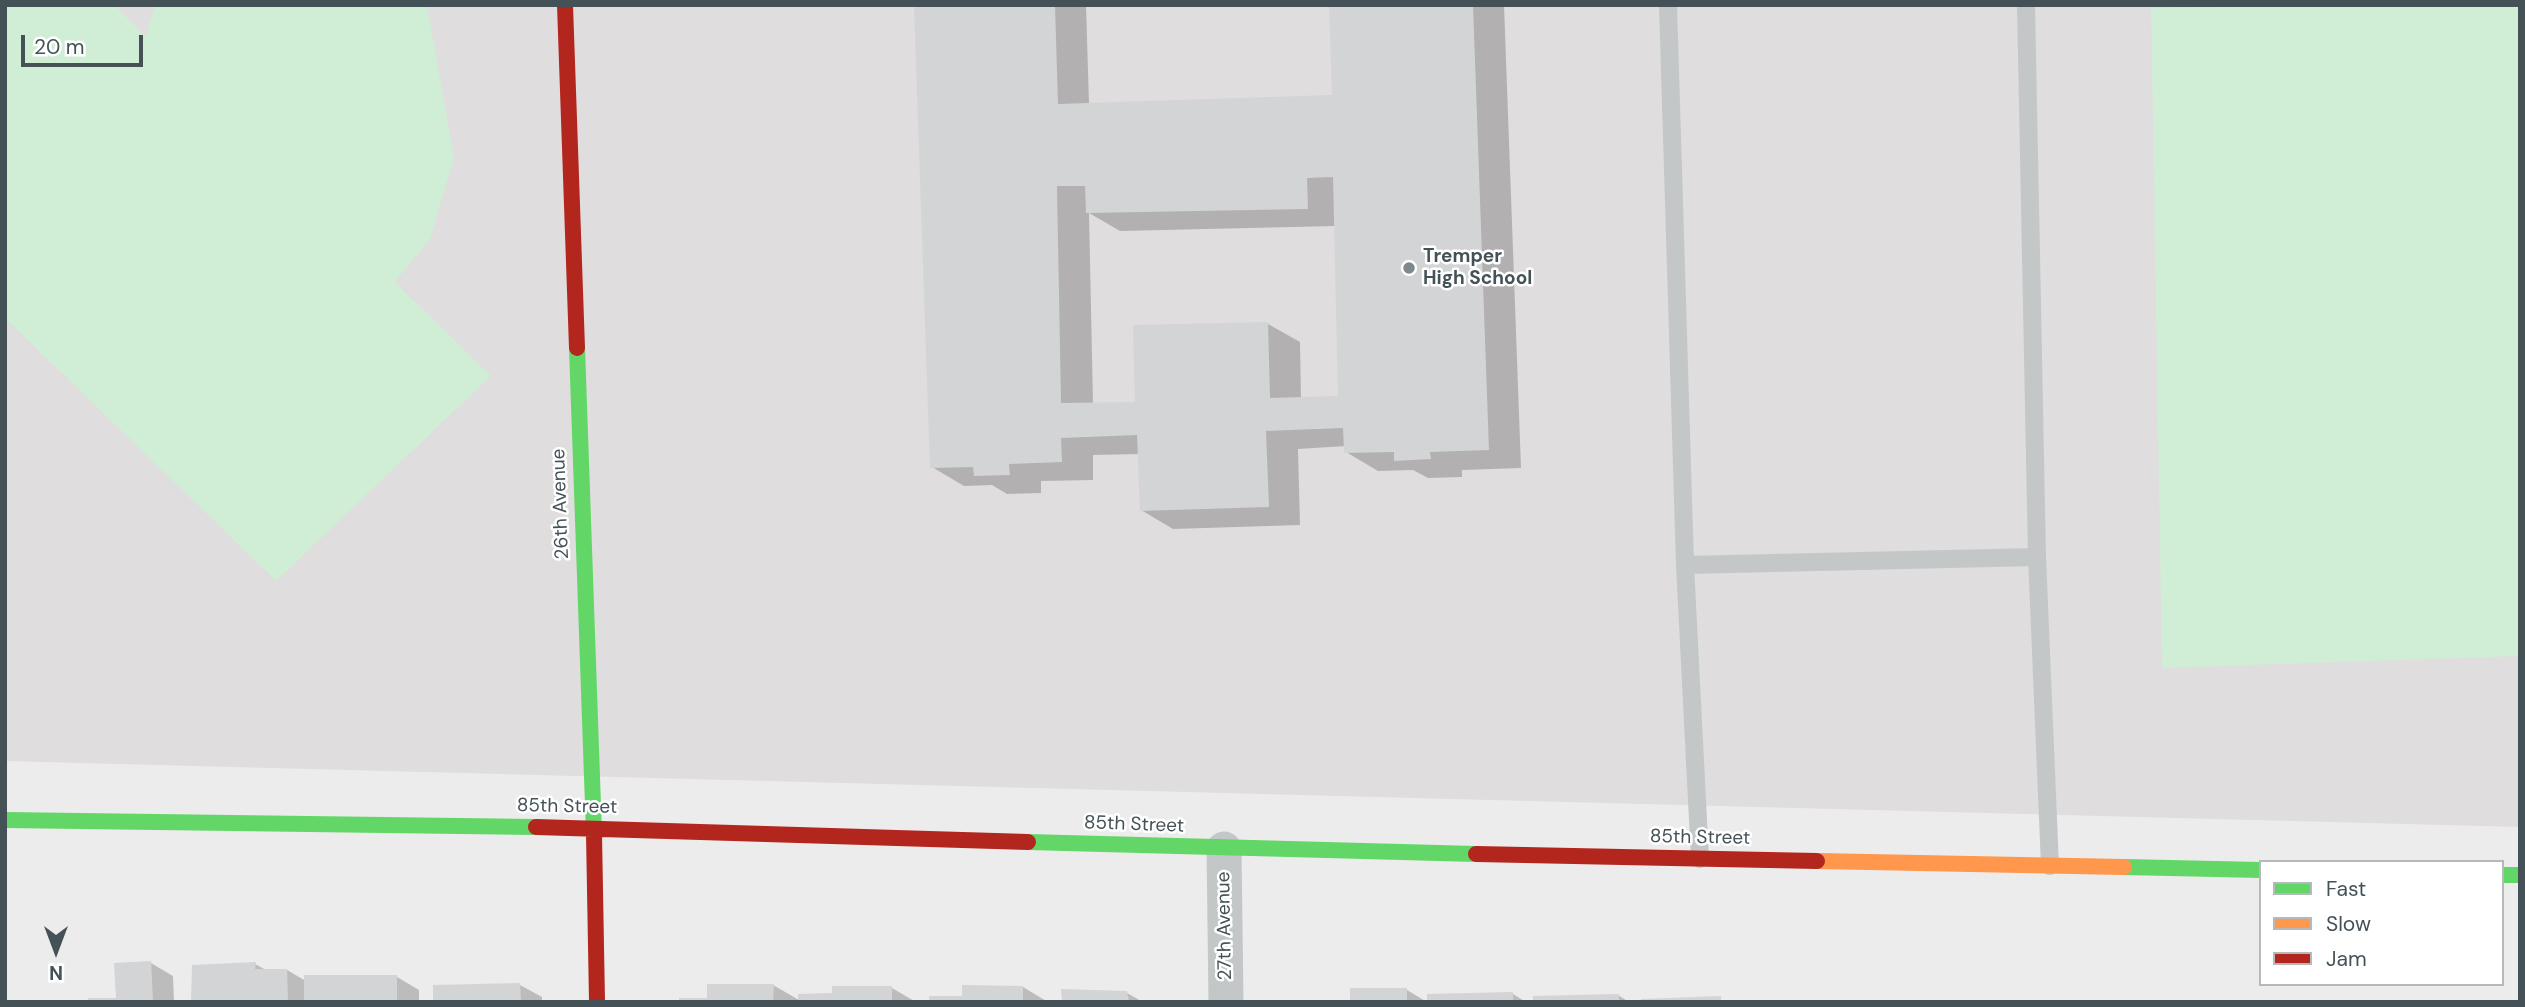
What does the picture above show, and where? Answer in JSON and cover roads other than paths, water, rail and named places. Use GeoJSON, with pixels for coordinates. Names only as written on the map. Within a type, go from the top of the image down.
{"type":"FeatureCollection","features":[{"type":"Feature","properties":{"kind":"street","name":"26th Avenue"},"geometry":{"type":"LineString","coordinates":[[565,5],[594,828],[597,1002]]}},
{"type":"Feature","properties":{"kind":"street","name":"85th Street"},"geometry":{"type":"LineString","coordinates":[[5,820],[594,828],[1224,849],[2259,870]]}},
{"type":"Feature","properties":{"kind":"street","name":"27th Avenue"},"geometry":{"type":"LineString","coordinates":[[1224,849],[1226,1002]]}},
{"type":"Feature","properties":{"kind":"lane"},"geometry":{"type":"LineString","coordinates":[[1668,5],[1685,565],[1700,859]]}},
{"type":"Feature","properties":{"kind":"lane"},"geometry":{"type":"LineString","coordinates":[[2026,5],[2037,557],[2050,866]]}},
{"type":"Feature","properties":{"kind":"lane"},"geometry":{"type":"LineString","coordinates":[[1685,565],[2037,557]]}},
{"type":"Feature","properties":{"kind":"place","name":"Tremper High School"},"geometry":{"type":"Point","coordinates":[1409,268]}}]}
